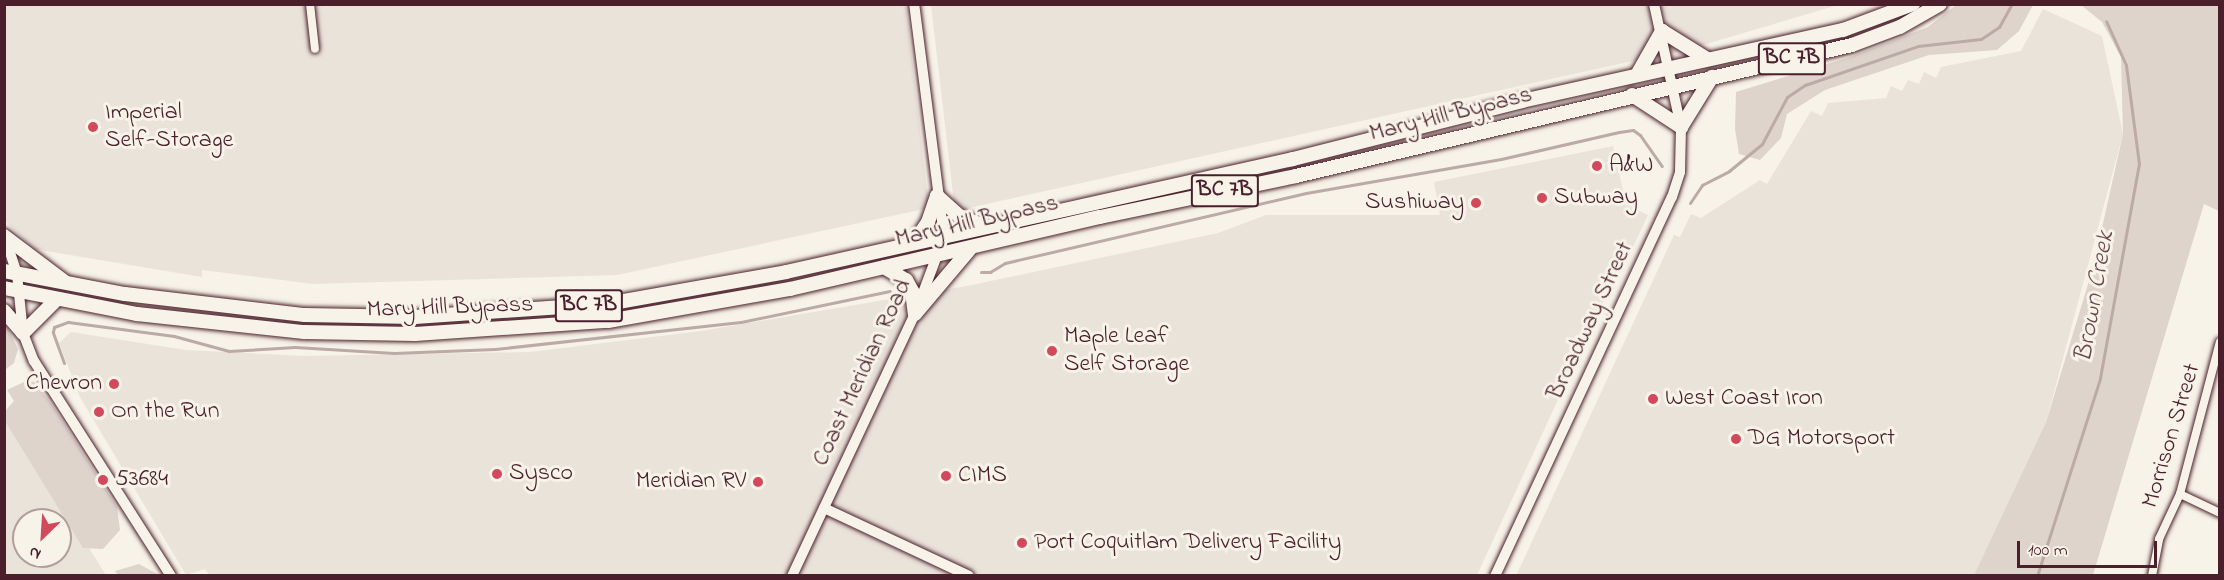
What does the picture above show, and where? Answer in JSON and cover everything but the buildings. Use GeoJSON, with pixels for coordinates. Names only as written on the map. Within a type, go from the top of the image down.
{"type":"FeatureCollection","features":[{"type":"Feature","properties":{"kind":"highway","name":"Mary Hill Bypass"},"geometry":{"type":"LineString","coordinates":[[11,272],[67,284],[206,306],[305,315],[506,314],[693,291],[1293,159],[1668,67],[1844,30],[1913,4]]}},
{"type":"Feature","properties":{"kind":"highway","name":"Mary Hill Bypass"},"geometry":{"type":"LineString","coordinates":[[4,288],[56,300],[209,324],[304,332],[507,331],[697,307],[939,256],[1296,176],[1852,45],[1900,27],[1940,4]]}},
{"type":"Feature","properties":{"kind":"highway"},"geometry":{"type":"LineString","coordinates":[[1637,75],[1662,31],[1707,59]]}},
{"type":"Feature","properties":{"kind":"highway"},"geometry":{"type":"LineString","coordinates":[[1632,95],[1681,128],[1712,77]]}},
{"type":"Feature","properties":{"kind":"highway"},"geometry":{"type":"LineString","coordinates":[[914,243],[928,222],[937,196],[959,216],[986,227]]}},
{"type":"Feature","properties":{"kind":"highway"},"geometry":{"type":"LineString","coordinates":[[4,236],[67,284]]}},
{"type":"Feature","properties":{"kind":"highway"},"geometry":{"type":"LineString","coordinates":[[915,314],[970,249]]}},
{"type":"Feature","properties":{"kind":"highway"},"geometry":{"type":"LineString","coordinates":[[885,267],[906,280],[912,291],[915,314]]}},
{"type":"Feature","properties":{"kind":"highway"},"geometry":{"type":"LineString","coordinates":[[4,311],[23,333],[56,300]]}},
{"type":"Feature","properties":{"kind":"main road","name":"Coast Meridian Road"},"geometry":{"type":"LineString","coordinates":[[792,576],[915,314],[945,237],[937,196],[914,4]]}},
{"type":"Feature","properties":{"kind":"main road","name":"Broadway Street"},"geometry":{"type":"LineString","coordinates":[[1495,576],[1672,197],[1680,172],[1681,128],[1662,31],[1654,4]]}},
{"type":"Feature","properties":{"kind":"main road"},"geometry":{"type":"LineString","coordinates":[[4,236],[11,272],[19,292],[23,333],[34,361],[171,576]]}},
{"type":"Feature","properties":{"kind":"main road"},"geometry":{"type":"LineString","coordinates":[[824,508],[969,576]]}},
{"type":"Feature","properties":{"kind":"street"},"geometry":{"type":"LineString","coordinates":[[310,4],[315,49]]}},
{"type":"Feature","properties":{"kind":"street","name":"Morrison Street"},"geometry":{"type":"LineString","coordinates":[[2152,576],[2159,538],[2180,494],[2220,342]]}},
{"type":"Feature","properties":{"kind":"street"},"geometry":{"type":"LineString","coordinates":[[2210,380],[2220,385]]}},
{"type":"Feature","properties":{"kind":"street"},"geometry":{"type":"LineString","coordinates":[[2180,494],[2220,513]]}},
{"type":"Feature","properties":{"kind":"shaded area"},"geometry":{"type":"Polygon","coordinates":[[[5,5],[906,5],[929,208],[617,275],[313,284],[202,270],[202,277],[34,249],[5,221],[5,5]]]}},
{"type":"Feature","properties":{"kind":"shaded area"},"geometry":{"type":"Polygon","coordinates":[[[931,5],[1838,5],[1696,47],[955,211],[931,5]]]}},
{"type":"Feature","properties":{"kind":"shaded area"},"geometry":{"type":"Polygon","coordinates":[[[1956,5],[2033,5],[2019,31],[1997,50],[1929,55],[1825,90],[1787,114],[1781,138],[1760,160],[1739,154],[1735,129],[1736,92],[1853,56],[1928,27],[1956,5]]]}},
{"type":"Feature","properties":{"kind":"shaded area"},"geometry":{"type":"Polygon","coordinates":[[[2081,5],[2219,5],[2219,211],[2204,204],[2093,575],[1974,575],[2046,422],[2093,268],[2123,134],[2121,57],[2102,22],[2081,5]]]}},
{"type":"Feature","properties":{"kind":"shaded area"},"geometry":{"type":"Polygon","coordinates":[[[2043,9],[2102,36],[2123,134],[2046,422],[1974,575],[1516,576],[1674,235],[1680,237],[1691,214],[1701,218],[1760,180],[1767,184],[1811,111],[1822,116],[1828,103],[1886,98],[1891,86],[1902,91],[1908,80],[1919,84],[1924,72],[1936,78],[1941,67],[2021,51],[2043,9]]]}},
{"type":"Feature","properties":{"kind":"shaded area"},"geometry":{"type":"Polygon","coordinates":[[[1613,146],[1628,205],[1648,215],[1628,258],[1624,257],[1477,575],[210,576],[205,569],[186,575],[80,397],[59,343],[71,332],[186,350],[305,356],[530,352],[701,331],[967,286],[1218,233],[1266,215],[1440,215],[1434,182],[1613,146]]]}},
{"type":"Feature","properties":{"kind":"shaded area"},"geometry":{"type":"Polygon","coordinates":[[[4,321],[18,349],[14,363],[5,370],[4,321]]]}},
{"type":"Feature","properties":{"kind":"shaded area"},"geometry":{"type":"Polygon","coordinates":[[[26,381],[34,382],[51,403],[117,507],[120,530],[103,549],[83,548],[72,530],[72,508],[58,508],[5,421],[5,411],[14,401],[7,390],[26,381]]]}},
{"type":"Feature","properties":{"kind":"shaded area"},"geometry":{"type":"Polygon","coordinates":[[[5,416],[63,508],[12,508],[12,568],[72,568],[72,521],[106,575],[5,575],[5,416]]]}},
{"type":"Feature","properties":{"kind":"shaded area"},"geometry":{"type":"Polygon","coordinates":[[[139,564],[159,575],[118,575],[115,571],[139,564]]]}},
{"type":"Feature","properties":{"kind":"waterway"},"geometry":{"type":"LineString","coordinates":[[1690,203],[1702,185],[1729,171],[1762,144],[1787,97],[1805,85],[1918,46],[1981,39],[1999,27],[2012,4]]}},
{"type":"Feature","properties":{"kind":"waterway","name":"Brown Creek"},"geometry":{"type":"LineString","coordinates":[[2037,576],[2100,378],[2139,164],[2126,65],[2106,21]]}},
{"type":"Feature","properties":{"kind":"waterway"},"geometry":{"type":"LineString","coordinates":[[981,272],[990,272],[1005,263],[1306,193],[1501,159],[1619,132],[1633,130],[1640,135],[1662,166]]}},
{"type":"Feature","properties":{"kind":"waterway"},"geometry":{"type":"LineString","coordinates":[[64,363],[53,332],[54,327],[68,322],[174,336],[229,351],[295,347],[394,353],[495,349],[741,322],[890,291]]}},
{"type":"Feature","properties":{"kind":"place","name":"Imperial Self-Storage"},"geometry":{"type":"Point","coordinates":[93,127]}},
{"type":"Feature","properties":{"kind":"place","name":"A&W"},"geometry":{"type":"Point","coordinates":[1597,166]}},
{"type":"Feature","properties":{"kind":"place","name":"Subway"},"geometry":{"type":"Point","coordinates":[1542,198]}},
{"type":"Feature","properties":{"kind":"place","name":"Sushiway"},"geometry":{"type":"Point","coordinates":[1476,203]}},
{"type":"Feature","properties":{"kind":"place","name":"Maple Leaf Self Storage"},"geometry":{"type":"Point","coordinates":[1052,351]}},
{"type":"Feature","properties":{"kind":"place","name":"Chevron"},"geometry":{"type":"Point","coordinates":[114,384]}},
{"type":"Feature","properties":{"kind":"place","name":"West Coast Iron"},"geometry":{"type":"Point","coordinates":[1653,399]}},
{"type":"Feature","properties":{"kind":"place","name":"On the Run"},"geometry":{"type":"Point","coordinates":[99,412]}},
{"type":"Feature","properties":{"kind":"place","name":"DG Motorsport"},"geometry":{"type":"Point","coordinates":[1736,439]}},
{"type":"Feature","properties":{"kind":"place","name":"Sysco"},"geometry":{"type":"Point","coordinates":[497,474]}},
{"type":"Feature","properties":{"kind":"place","name":"CIMS"},"geometry":{"type":"Point","coordinates":[946,476]}},
{"type":"Feature","properties":{"kind":"place","name":"53684"},"geometry":{"type":"Point","coordinates":[103,480]}},
{"type":"Feature","properties":{"kind":"place","name":"Meridian RV"},"geometry":{"type":"Point","coordinates":[758,482]}},
{"type":"Feature","properties":{"kind":"place","name":"Port Coquitlam Delivery Facility"},"geometry":{"type":"Point","coordinates":[1022,543]}}]}
